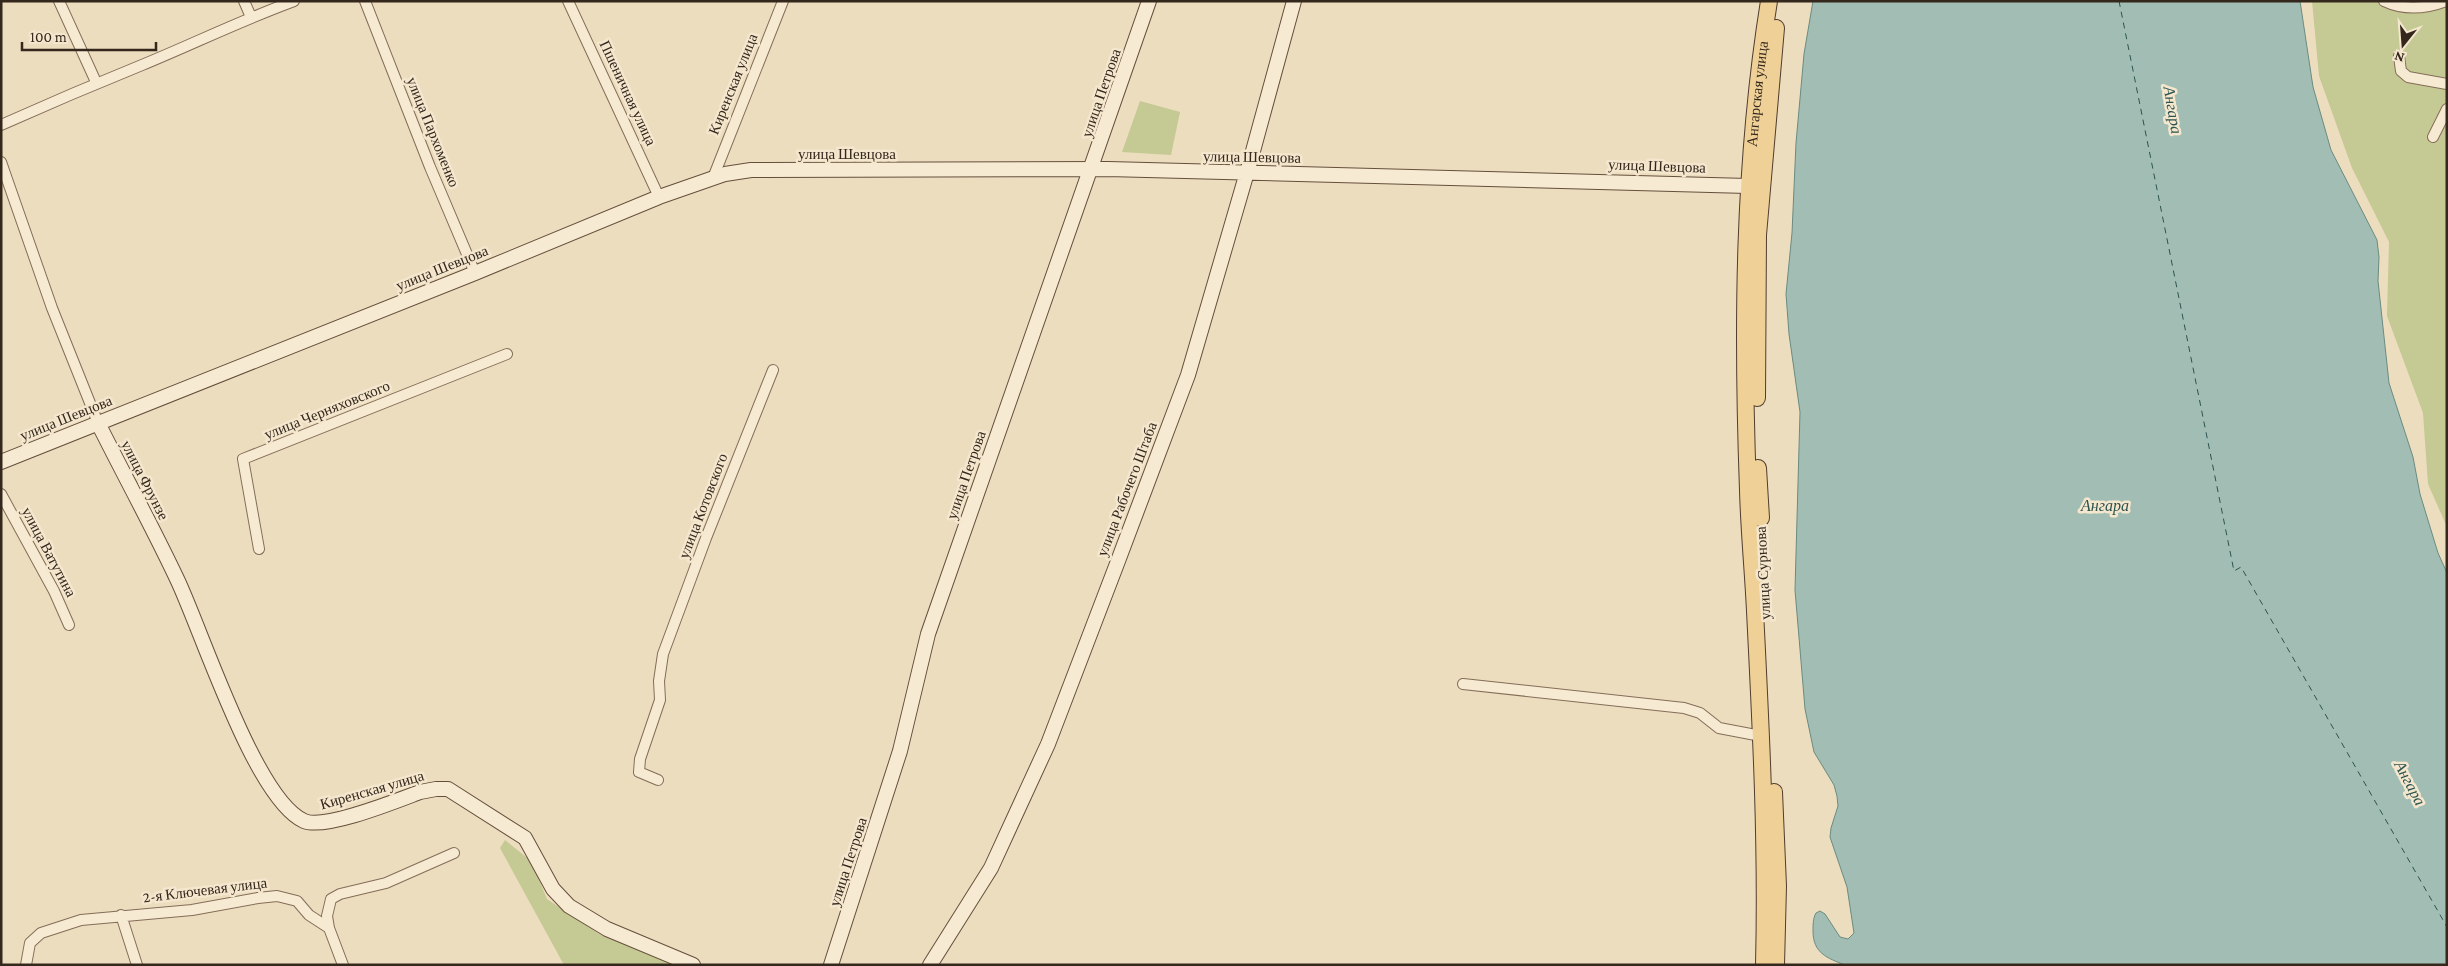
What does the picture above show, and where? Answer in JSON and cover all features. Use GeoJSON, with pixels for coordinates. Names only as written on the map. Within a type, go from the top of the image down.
{"type":"FeatureCollection","features":[{"type":"Feature","properties":{"kind":"main road","name":"улица Петрова"},"geometry":{"type":"LineString","coordinates":[[831,965],[900,751],[928,634],[1092,169],[1149,1]]}},
{"type":"Feature","properties":{"kind":"main road","name":"улица Рабочего Штаба"},"geometry":{"type":"LineString","coordinates":[[930,965],[942,950],[991,868],[1048,744],[1188,374],[1247,174],[1294,1]]}},
{"type":"Feature","properties":{"kind":"main road","name":"Ангарская улица"},"geometry":{"type":"LineString","coordinates":[[1754,184],[1759,67],[1769,1]]}},
{"type":"Feature","properties":{"kind":"main road","name":"Ангарская улица"},"geometry":{"type":"LineString","coordinates":[[1754,184],[1780,1]]}},
{"type":"Feature","properties":{"kind":"main road","name":"улица Шевцова"},"geometry":{"type":"LineString","coordinates":[[1,462],[475,273],[659,197],[725,174],[751,170],[1092,169],[1754,184]]}},
{"type":"Feature","properties":{"kind":"main road","name":"улица Сурнова"},"geometry":{"type":"LineString","coordinates":[[1754,184],[1745,358],[1748,492],[1766,892],[1764,965]]}},
{"type":"Feature","properties":{"kind":"main road","name":"улица Сурнова"},"geometry":{"type":"LineString","coordinates":[[1754,184],[1758,456],[1778,886],[1776,965]]}},
{"type":"Feature","properties":{"kind":"main road","name":"улица Фрунзе"},"geometry":{"type":"LineString","coordinates":[[98,423],[177,579],[259,770],[282,804]]}},
{"type":"Feature","properties":{"kind":"main road","name":"Киренская улица"},"geometry":{"type":"LineString","coordinates":[[282,804],[304,821],[325,822],[420,792],[448,789],[525,838],[553,889],[569,906],[607,929],[693,965]]}},
{"type":"Feature","properties":{"kind":"street"},"geometry":{"type":"LineString","coordinates":[[58,1],[96,82]]}},
{"type":"Feature","properties":{"kind":"street"},"geometry":{"type":"LineString","coordinates":[[244,1],[251,17]]}},
{"type":"Feature","properties":{"kind":"street"},"geometry":{"type":"LineString","coordinates":[[1,125],[96,82],[142,65],[251,17],[294,1]]}},
{"type":"Feature","properties":{"kind":"street","name":"улица Пархоменко"},"geometry":{"type":"LineString","coordinates":[[365,1],[430,167],[475,273]]}},
{"type":"Feature","properties":{"kind":"street","name":"Пшеничная улица"},"geometry":{"type":"LineString","coordinates":[[568,1],[659,197]]}},
{"type":"Feature","properties":{"kind":"street","name":"Киренская улица"},"geometry":{"type":"LineString","coordinates":[[713,178],[783,1]]}},
{"type":"Feature","properties":{"kind":"street"},"geometry":{"type":"LineString","coordinates":[[2384,1],[2395,6],[2426,9],[2446,1]]}},
{"type":"Feature","properties":{"kind":"street"},"geometry":{"type":"LineString","coordinates":[[2399,56],[2401,71],[2408,77],[2447,84]]}},
{"type":"Feature","properties":{"kind":"street"},"geometry":{"type":"LineString","coordinates":[[2433,137],[2447,109]]}},
{"type":"Feature","properties":{"kind":"street","name":"улица Фрунзе"},"geometry":{"type":"LineString","coordinates":[[1,162],[52,308],[98,423]]}},
{"type":"Feature","properties":{"kind":"street","name":"улица Черняховского"},"geometry":{"type":"LineString","coordinates":[[259,549],[243,459],[506,354]]}},
{"type":"Feature","properties":{"kind":"street","name":"улица Котовского"},"geometry":{"type":"LineString","coordinates":[[658,780],[639,772],[640,759],[660,700],[659,681],[664,654],[706,538],[773,370]]}},
{"type":"Feature","properties":{"kind":"street","name":"улица Ватутина"},"geometry":{"type":"LineString","coordinates":[[1,494],[54,591],[69,625]]}},
{"type":"Feature","properties":{"kind":"street"},"geometry":{"type":"LineString","coordinates":[[1463,684],[1684,708],[1700,713],[1719,728],[1760,736]]}},
{"type":"Feature","properties":{"kind":"street"},"geometry":{"type":"LineString","coordinates":[[343,965],[327,916],[331,899],[340,894],[386,883],[454,853]]}},
{"type":"Feature","properties":{"kind":"street","name":"2-я Ключевая улица"},"geometry":{"type":"LineString","coordinates":[[26,965],[30,943],[41,934],[81,920],[192,910],[277,896],[297,901],[309,915],[330,928]]}},
{"type":"Feature","properties":{"kind":"street"},"geometry":{"type":"LineString","coordinates":[[121,916],[137,965]]}},
{"type":"Feature","properties":{"kind":"green space"},"geometry":{"type":"Polygon","coordinates":[[[2312,1],[2447,1],[2447,527],[2428,484],[2423,413],[2387,316],[2389,242],[2352,168],[2319,76],[2312,1]]]}},
{"type":"Feature","properties":{"kind":"green space"},"geometry":{"type":"Polygon","coordinates":[[[1140,101],[1180,112],[1171,155],[1122,152],[1140,101]]]}},
{"type":"Feature","properties":{"kind":"green space"},"geometry":{"type":"Polygon","coordinates":[[[505,840],[531,861],[547,899],[599,934],[677,965],[564,965],[500,848],[505,840]]]}},
{"type":"Feature","properties":{"kind":"water","name":"Ангара"},"geometry":{"type":"Polygon","coordinates":[[[1813,1],[2300,1],[2313,87],[2331,150],[2377,240],[2379,257],[2378,281],[2389,383],[2413,457],[2420,494],[2438,553],[2447,573],[2447,965],[1845,965],[1832,960],[1818,950],[1815,945],[1813,926],[1815,915],[1820,911],[1825,914],[1840,937],[1848,939],[1854,933],[1847,887],[1830,837],[1838,806],[1837,796],[1834,785],[1814,752],[1805,709],[1795,590],[1800,412],[1789,334],[1786,294],[1804,54],[1813,1]]]}},
{"type":"Feature","properties":{"kind":"ferry route"},"geometry":{"type":"LineString","coordinates":[[2119,1],[2234,571],[2241,567],[2447,927]]}}]}
